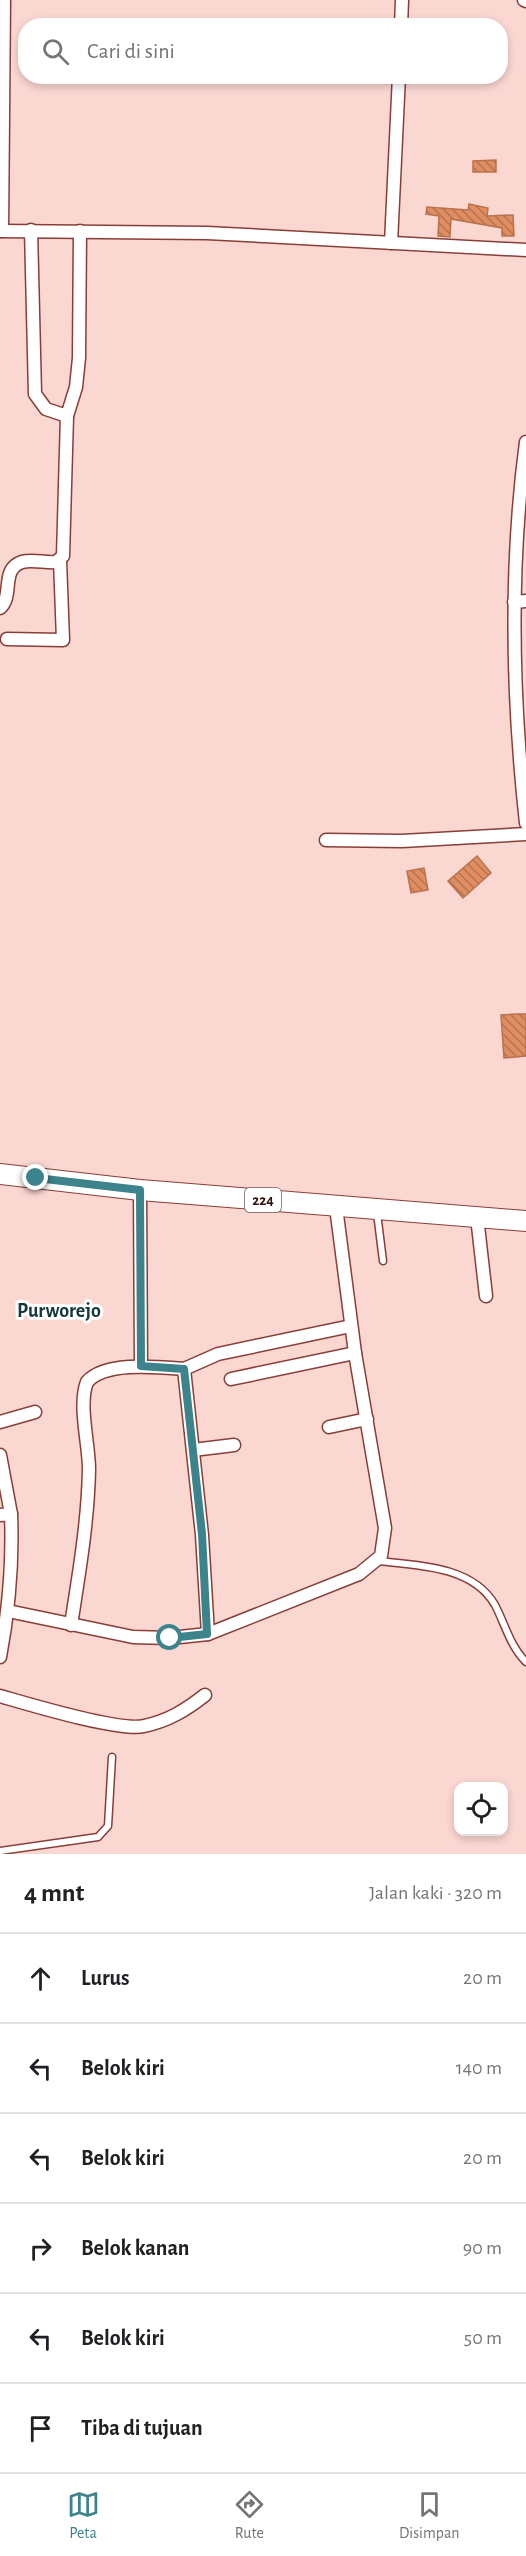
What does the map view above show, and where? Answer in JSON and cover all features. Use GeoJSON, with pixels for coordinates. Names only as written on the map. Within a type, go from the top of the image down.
{"type":"FeatureCollection","features":[{"type":"Feature","properties":{"kind":"main road","name":"224"},"geometry":{"type":"LineString","coordinates":[[0,1174],[140,1190],[526,1221]]}},
{"type":"Feature","properties":{"kind":"street"},"geometry":{"type":"LineString","coordinates":[[3,0],[1,231],[207,233],[526,250]]}},
{"type":"Feature","properties":{"kind":"street"},"geometry":{"type":"LineString","coordinates":[[401,18],[402,0]]}},
{"type":"Feature","properties":{"kind":"street"},"geometry":{"type":"LineString","coordinates":[[392,243],[399,84]]}},
{"type":"Feature","properties":{"kind":"street"},"geometry":{"type":"LineString","coordinates":[[31,230],[35,391],[44,407],[67,416]]}},
{"type":"Feature","properties":{"kind":"street"},"geometry":{"type":"LineString","coordinates":[[7,639],[63,640],[60,560],[65,546],[67,416],[78,368],[80,231]]}},
{"type":"Feature","properties":{"kind":"street"},"geometry":{"type":"LineString","coordinates":[[526,442],[520,601],[520,691],[526,823]]}},
{"type":"Feature","properties":{"kind":"street"},"geometry":{"type":"LineString","coordinates":[[0,608],[5,602],[8,580],[13,567],[23,562],[60,560]]}},
{"type":"Feature","properties":{"kind":"street"},"geometry":{"type":"LineString","coordinates":[[326,840],[402,841],[526,834]]}},
{"type":"Feature","properties":{"kind":"street"},"geometry":{"type":"LineString","coordinates":[[140,1190],[141,1366]]}},
{"type":"Feature","properties":{"kind":"street"},"geometry":{"type":"LineString","coordinates":[[8,1611],[133,1637],[170,1638],[207,1634],[358,1574],[378,1561],[384,1547],[385,1522],[355,1353],[336,1207]]}},
{"type":"Feature","properties":{"kind":"street"},"geometry":{"type":"LineString","coordinates":[[477,1217],[486,1296]]}},
{"type":"Feature","properties":{"kind":"street"},"geometry":{"type":"LineString","coordinates":[[71,1625],[87,1515],[89,1467],[85,1386],[88,1380],[99,1373],[141,1366],[184,1369],[218,1354],[351,1326]]}},
{"type":"Feature","properties":{"kind":"street"},"geometry":{"type":"LineString","coordinates":[[231,1379],[355,1353]]}},
{"type":"Feature","properties":{"kind":"street"},"geometry":{"type":"LineString","coordinates":[[184,1369],[202,1534],[207,1634]]}},
{"type":"Feature","properties":{"kind":"street"},"geometry":{"type":"LineString","coordinates":[[0,1422],[35,1412]]}},
{"type":"Feature","properties":{"kind":"street"},"geometry":{"type":"LineString","coordinates":[[329,1427],[367,1419]]}},
{"type":"Feature","properties":{"kind":"street"},"geometry":{"type":"LineString","coordinates":[[193,1450],[234,1445]]}},
{"type":"Feature","properties":{"kind":"street"},"geometry":{"type":"LineString","coordinates":[[0,1455],[5,1514],[13,1561],[0,1657]]}},
{"type":"Feature","properties":{"kind":"street"},"geometry":{"type":"LineString","coordinates":[[0,1696],[63,1713],[142,1727],[181,1714],[205,1695]]}},
{"type":"Feature","properties":{"kind":"lane"},"geometry":{"type":"LineString","coordinates":[[377,1210],[383,1261]]}},
{"type":"Feature","properties":{"kind":"lane"},"geometry":{"type":"LineString","coordinates":[[378,1561],[449,1571],[479,1588],[494,1603],[514,1646],[526,1662]]}},
{"type":"Feature","properties":{"kind":"lane"},"geometry":{"type":"LineString","coordinates":[[0,1851],[98,1837],[104,1833],[108,1826],[112,1757]]}},
{"type":"Feature","properties":{"kind":"building"},"geometry":{"type":"Polygon","coordinates":[[[496,160],[496,172],[473,172],[473,161],[496,160]]]}},
{"type":"Feature","properties":{"kind":"building"},"geometry":{"type":"Polygon","coordinates":[[[469,204],[488,208],[487,216],[513,215],[514,236],[502,236],[502,228],[451,219],[450,237],[438,236],[439,216],[426,214],[427,207],[468,210],[469,204]]]}},
{"type":"Feature","properties":{"kind":"building"},"geometry":{"type":"Polygon","coordinates":[[[477,856],[491,873],[463,898],[448,881],[477,856]]]}},
{"type":"Feature","properties":{"kind":"building"},"geometry":{"type":"Polygon","coordinates":[[[424,868],[428,890],[411,893],[407,871],[424,868]]]}},
{"type":"Feature","properties":{"kind":"building"},"geometry":{"type":"Polygon","coordinates":[[[526,1014],[526,1056],[504,1058],[501,1015],[526,1014]]]}},
{"type":"Feature","properties":{"kind":"district","name":"Purworejo"},"geometry":{"type":"Point","coordinates":[59,1311]}},
{"type":"Feature","properties":{"kind":"route"},"geometry":{"type":"LineString","coordinates":[[36,1178],[140,1190],[141,1366],[184,1369],[206,1590],[207,1634],[170,1638]]}}]}
